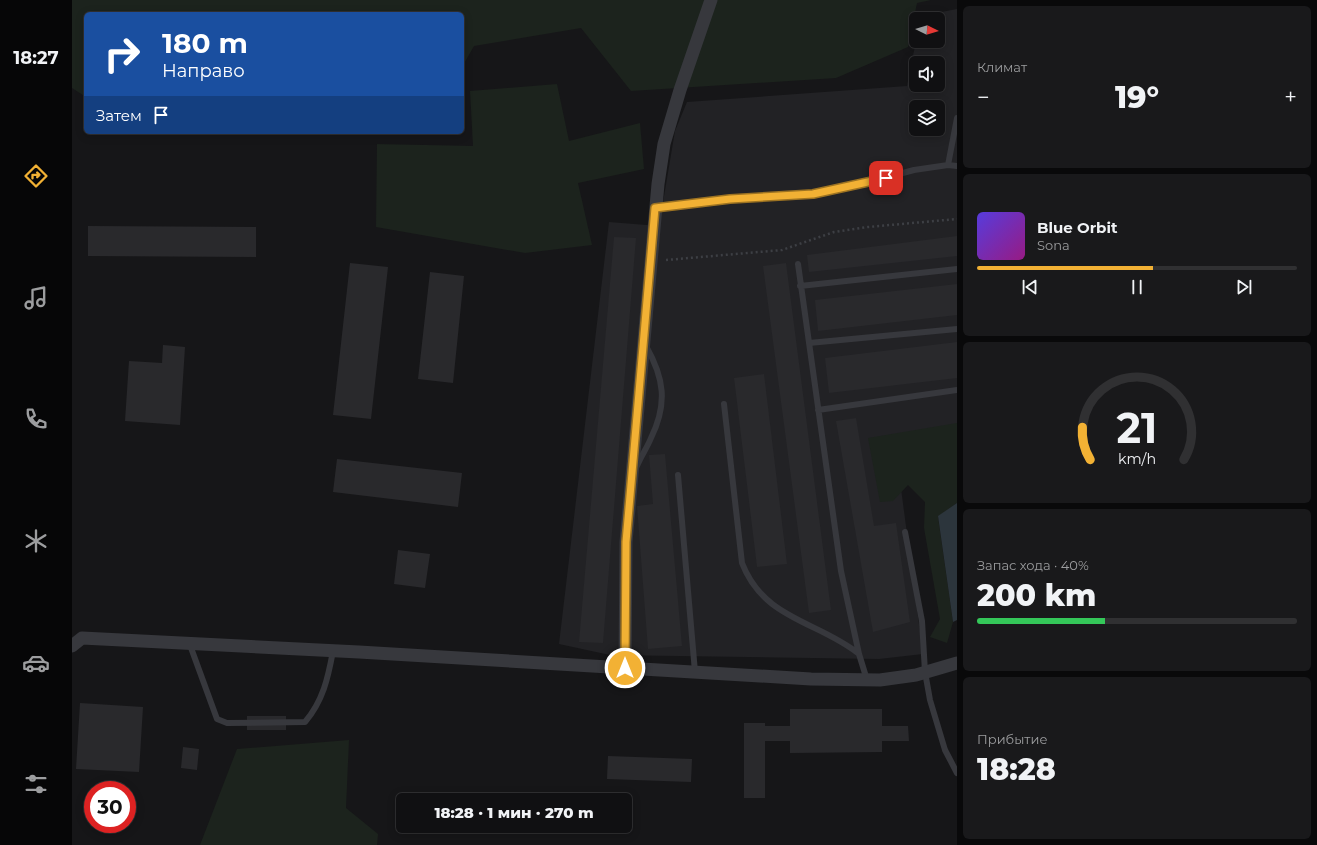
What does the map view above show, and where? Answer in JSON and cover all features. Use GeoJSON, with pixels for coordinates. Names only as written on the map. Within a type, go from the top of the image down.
{"type":"FeatureCollection","features":[{"type":"Feature","properties":{"kind":"street"},"geometry":{"type":"LineString","coordinates":[[625,668],[626,542],[655,208],[664,144],[680,90],[711,0]]}},
{"type":"Feature","properties":{"kind":"street"},"geometry":{"type":"LineString","coordinates":[[72,646],[82,638],[811,679],[880,680],[925,672],[957,663]]}},
{"type":"Feature","properties":{"kind":"lane"},"geometry":{"type":"LineString","coordinates":[[948,164],[957,118]]}},
{"type":"Feature","properties":{"kind":"lane"},"geometry":{"type":"LineString","coordinates":[[655,208],[730,199],[813,194],[847,188],[914,170],[948,164],[957,166]]}},
{"type":"Feature","properties":{"kind":"lane"},"geometry":{"type":"LineString","coordinates":[[798,264],[841,571],[859,654],[867,680]]}},
{"type":"Feature","properties":{"kind":"lane"},"geometry":{"type":"LineString","coordinates":[[800,286],[957,269]]}},
{"type":"Feature","properties":{"kind":"lane"},"geometry":{"type":"LineString","coordinates":[[809,343],[957,329]]}},
{"type":"Feature","properties":{"kind":"lane"},"geometry":{"type":"LineString","coordinates":[[630,496],[636,470],[659,418],[662,394],[661,378],[654,360],[643,341]]}},
{"type":"Feature","properties":{"kind":"lane"},"geometry":{"type":"LineString","coordinates":[[818,410],[957,390]]}},
{"type":"Feature","properties":{"kind":"lane"},"geometry":{"type":"LineString","coordinates":[[724,404],[742,564],[748,578],[758,592],[781,611],[848,646],[859,654]]}},
{"type":"Feature","properties":{"kind":"lane"},"geometry":{"type":"LineString","coordinates":[[678,475],[696,672]]}},
{"type":"Feature","properties":{"kind":"lane"},"geometry":{"type":"LineString","coordinates":[[905,532],[922,621],[925,672],[930,700],[945,750],[957,773]]}},
{"type":"Feature","properties":{"kind":"lane"},"geometry":{"type":"LineString","coordinates":[[190,645],[217,719],[234,723],[305,722],[315,710],[324,691],[333,651]]}},
{"type":"Feature","properties":{"kind":"path"},"geometry":{"type":"LineString","coordinates":[[651,260],[782,250],[834,232],[957,218]]}},
{"type":"Feature","properties":{"kind":"shaded area"},"geometry":{"type":"Polygon","coordinates":[[[72,0],[931,0],[917,3],[915,12],[909,12],[908,47],[836,78],[631,91],[581,28],[474,46],[464,64],[464,12],[84,12],[84,96],[72,88],[72,0]]]}},
{"type":"Feature","properties":{"kind":"shaded area"},"geometry":{"type":"Polygon","coordinates":[[[957,9],[957,441],[896,451],[923,654],[879,659],[610,655],[559,644],[609,222],[659,226],[675,131],[687,102],[907,86],[909,76],[909,92],[945,92],[945,56],[913,56],[915,48],[945,48],[945,12],[942,12],[957,9]]]}},
{"type":"Feature","properties":{"kind":"shaded area"},"geometry":{"type":"Polygon","coordinates":[[[557,84],[569,141],[640,123],[644,169],[578,183],[592,245],[525,253],[376,227],[377,144],[473,146],[470,91],[557,84]]]}},
{"type":"Feature","properties":{"kind":"shaded area"},"geometry":{"type":"Polygon","coordinates":[[[957,423],[957,503],[938,517],[953,622],[947,643],[930,637],[940,619],[924,528],[925,502],[908,485],[893,501],[880,502],[868,438],[957,423]]]}},
{"type":"Feature","properties":{"kind":"shaded area"},"geometry":{"type":"Polygon","coordinates":[[[957,503],[957,620],[953,622],[938,516],[957,503]]]}},
{"type":"Feature","properties":{"kind":"shaded area"},"geometry":{"type":"Polygon","coordinates":[[[349,740],[346,808],[378,834],[377,845],[200,845],[237,749],[349,740]]]}},
{"type":"Feature","properties":{"kind":"building"},"geometry":{"type":"Polygon","coordinates":[[[88,226],[256,227],[256,257],[88,256],[88,226]]]}},
{"type":"Feature","properties":{"kind":"building"},"geometry":{"type":"Polygon","coordinates":[[[957,236],[957,256],[809,272],[807,255],[957,236]]]}},
{"type":"Feature","properties":{"kind":"building"},"geometry":{"type":"Polygon","coordinates":[[[614,237],[636,238],[603,643],[579,642],[614,237]]]}},
{"type":"Feature","properties":{"kind":"building"},"geometry":{"type":"Polygon","coordinates":[[[350,263],[388,267],[371,419],[333,415],[350,263]]]}},
{"type":"Feature","properties":{"kind":"building"},"geometry":{"type":"Polygon","coordinates":[[[786,263],[831,610],[809,613],[763,266],[786,263]]]}},
{"type":"Feature","properties":{"kind":"building"},"geometry":{"type":"Polygon","coordinates":[[[430,272],[464,276],[453,383],[418,379],[430,272]]]}},
{"type":"Feature","properties":{"kind":"building"},"geometry":{"type":"Polygon","coordinates":[[[957,284],[957,315],[818,331],[815,300],[957,284]]]}},
{"type":"Feature","properties":{"kind":"building"},"geometry":{"type":"Polygon","coordinates":[[[957,342],[957,378],[829,393],[825,358],[957,342]]]}},
{"type":"Feature","properties":{"kind":"building"},"geometry":{"type":"Polygon","coordinates":[[[163,345],[185,347],[180,425],[125,421],[129,361],[162,363],[163,345]]]}},
{"type":"Feature","properties":{"kind":"building"},"geometry":{"type":"Polygon","coordinates":[[[764,374],[787,564],[757,567],[734,378],[764,374]]]}},
{"type":"Feature","properties":{"kind":"building"},"geometry":{"type":"Polygon","coordinates":[[[856,418],[874,526],[896,523],[910,622],[873,632],[836,421],[856,418]]]}},
{"type":"Feature","properties":{"kind":"building"},"geometry":{"type":"Polygon","coordinates":[[[665,454],[682,646],[648,649],[637,506],[653,504],[649,455],[665,454]]]}},
{"type":"Feature","properties":{"kind":"building"},"geometry":{"type":"Polygon","coordinates":[[[337,459],[462,473],[458,507],[333,492],[337,459]]]}},
{"type":"Feature","properties":{"kind":"building"},"geometry":{"type":"Polygon","coordinates":[[[398,550],[430,554],[425,588],[394,584],[398,550]]]}},
{"type":"Feature","properties":{"kind":"building"},"geometry":{"type":"Polygon","coordinates":[[[80,703],[143,707],[139,772],[76,769],[80,703]]]}},
{"type":"Feature","properties":{"kind":"building"},"geometry":{"type":"Polygon","coordinates":[[[790,709],[882,709],[882,726],[908,726],[909,741],[882,741],[882,752],[790,753],[790,741],[765,741],[765,798],[744,798],[744,723],[765,723],[765,726],[790,726],[790,709]]]}},
{"type":"Feature","properties":{"kind":"building"},"geometry":{"type":"Polygon","coordinates":[[[247,716],[286,716],[286,730],[247,730],[247,716]]]}},
{"type":"Feature","properties":{"kind":"building"},"geometry":{"type":"Polygon","coordinates":[[[183,747],[199,749],[197,770],[181,768],[183,747]]]}},
{"type":"Feature","properties":{"kind":"building"},"geometry":{"type":"Polygon","coordinates":[[[608,756],[692,759],[691,782],[607,779],[608,756]]]}},
{"type":"Feature","properties":{"kind":"route"},"geometry":{"type":"LineString","coordinates":[[625,668],[626,542],[655,208],[730,199],[813,194],[847,188],[886,178]]}}]}
